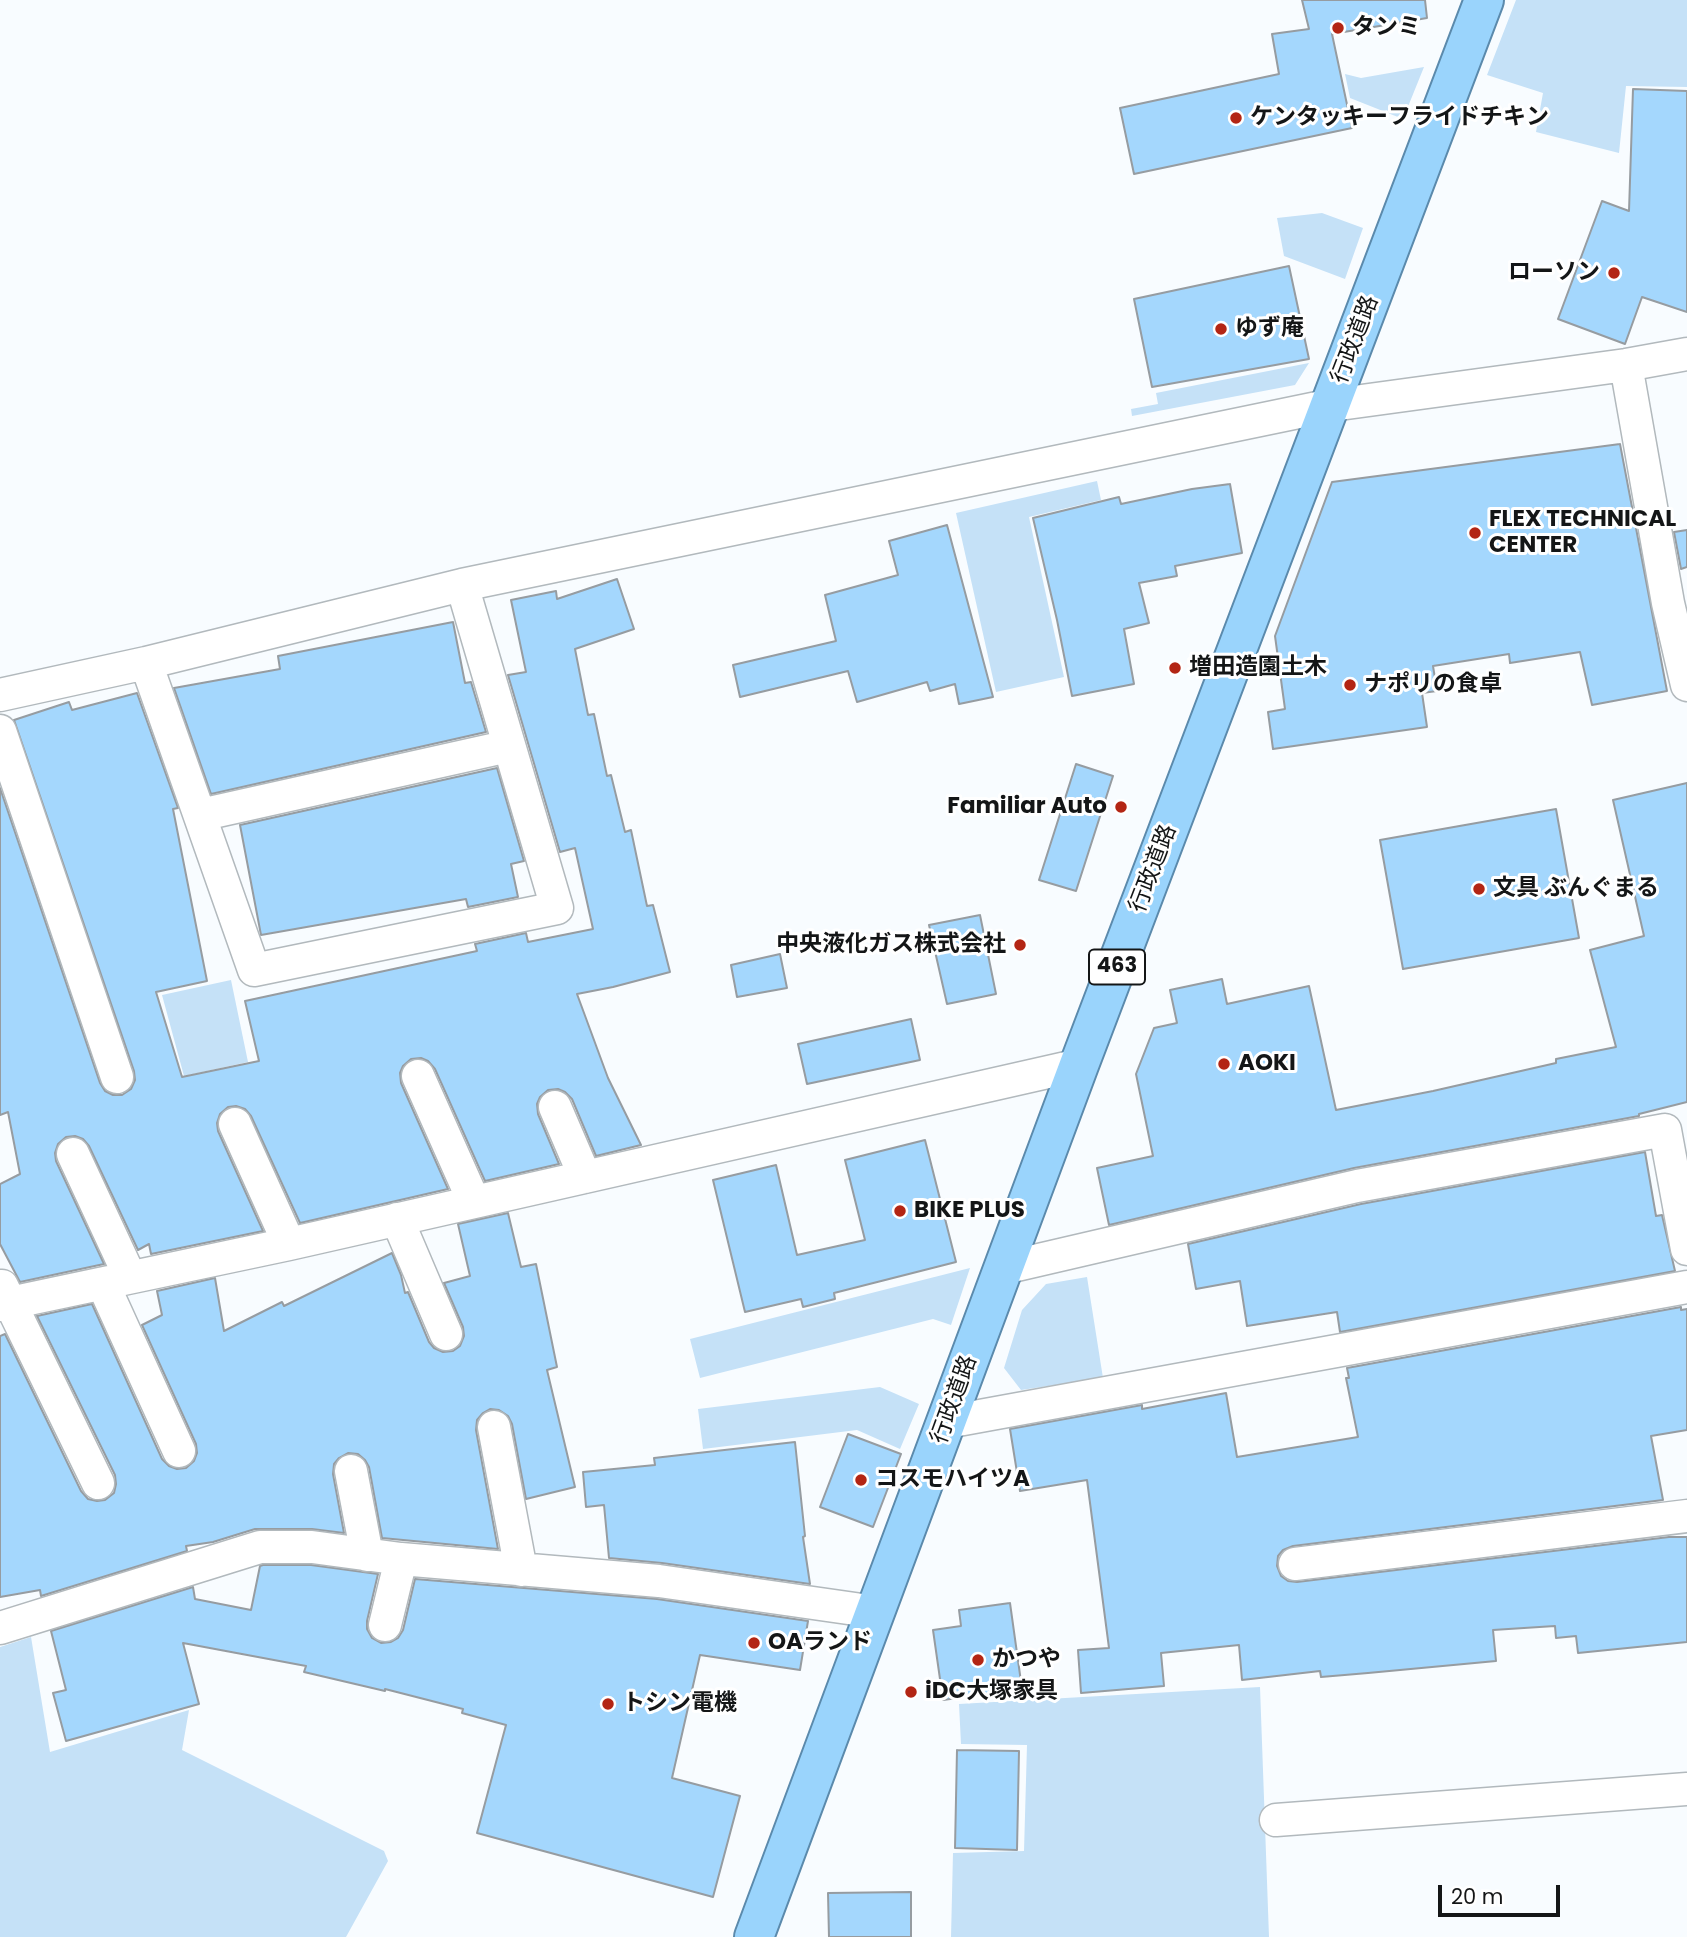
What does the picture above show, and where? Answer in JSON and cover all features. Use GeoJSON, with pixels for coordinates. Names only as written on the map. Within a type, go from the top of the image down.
{"type":"FeatureCollection","features":[{"type":"Feature","properties":{"kind":"highway","name":"行政道路"},"geometry":{"type":"LineString","coordinates":[[754,1937],[1079,1065],[1484,0]]}},
{"type":"Feature","properties":{"kind":"street"},"geometry":{"type":"LineString","coordinates":[[0,695],[146,663],[462,585],[1332,405],[1626,365],[1687,354]]}},
{"type":"Feature","properties":{"kind":"street"},"geometry":{"type":"LineString","coordinates":[[1626,365],[1677,601],[1687,685]]}},
{"type":"Feature","properties":{"kind":"street"},"geometry":{"type":"LineString","coordinates":[[146,663],[254,970],[557,908],[462,585]]}},
{"type":"Feature","properties":{"kind":"street"},"geometry":{"type":"LineString","coordinates":[[0,731],[117,1077]]}},
{"type":"Feature","properties":{"kind":"street"},"geometry":{"type":"LineString","coordinates":[[200,815],[509,746]]}},
{"type":"Feature","properties":{"kind":"street"},"geometry":{"type":"LineString","coordinates":[[98,1483],[3,1297],[116,1281],[289,1244],[1079,1065]]}},
{"type":"Feature","properties":{"kind":"street"},"geometry":{"type":"LineString","coordinates":[[418,1076],[474,1202]]}},
{"type":"Feature","properties":{"kind":"street"},"geometry":{"type":"LineString","coordinates":[[555,1107],[585,1177]]}},
{"type":"Feature","properties":{"kind":"street"},"geometry":{"type":"LineString","coordinates":[[235,1124],[289,1244]]}},
{"type":"Feature","properties":{"kind":"street"},"geometry":{"type":"LineString","coordinates":[[1004,1268],[1357,1186],[1676,1128],[1687,1249]]}},
{"type":"Feature","properties":{"kind":"street"},"geometry":{"type":"LineString","coordinates":[[73,1154],[116,1281],[179,1451]]}},
{"type":"Feature","properties":{"kind":"street"},"geometry":{"type":"LineString","coordinates":[[397,1219],[446,1334]]}},
{"type":"Feature","properties":{"kind":"street"},"geometry":{"type":"LineString","coordinates":[[947,1422],[1687,1287]]}},
{"type":"Feature","properties":{"kind":"street"},"geometry":{"type":"LineString","coordinates":[[494,1427],[521,1570]]}},
{"type":"Feature","properties":{"kind":"street"},"geometry":{"type":"LineString","coordinates":[[351,1471],[367,1555]]}},
{"type":"Feature","properties":{"kind":"street"},"geometry":{"type":"LineString","coordinates":[[1295,1564],[1687,1516]]}},
{"type":"Feature","properties":{"kind":"street"},"geometry":{"type":"LineString","coordinates":[[0,1628],[260,1547],[312,1547],[401,1559],[659,1581],[876,1612]]}},
{"type":"Feature","properties":{"kind":"street"},"geometry":{"type":"LineString","coordinates":[[386,1625],[401,1559]]}},
{"type":"Feature","properties":{"kind":"street"},"geometry":{"type":"LineString","coordinates":[[1276,1820],[1687,1789]]}},
{"type":"Feature","properties":{"kind":"shaded area"},"geometry":{"type":"Polygon","coordinates":[[[1516,0],[1687,0],[1687,87],[1626,86],[1619,153],[1536,132],[1543,93],[1487,75],[1516,0]]]}},
{"type":"Feature","properties":{"kind":"shaded area"},"geometry":{"type":"Polygon","coordinates":[[[1424,67],[1403,119],[1350,98],[1345,74],[1361,78],[1424,67]]]}},
{"type":"Feature","properties":{"kind":"shaded area"},"geometry":{"type":"Polygon","coordinates":[[[1322,213],[1363,228],[1345,279],[1284,256],[1277,218],[1322,213]]]}},
{"type":"Feature","properties":{"kind":"shaded area"},"geometry":{"type":"Polygon","coordinates":[[[1309,363],[1295,385],[1132,416],[1131,409],[1158,404],[1156,393],[1309,363]]]}},
{"type":"Feature","properties":{"kind":"shaded area"},"geometry":{"type":"Polygon","coordinates":[[[1097,481],[1101,500],[1029,517],[1064,677],[996,692],[956,513],[1097,481]]]}},
{"type":"Feature","properties":{"kind":"shaded area"},"geometry":{"type":"Polygon","coordinates":[[[231,980],[248,1062],[184,1076],[162,995],[231,980]]]}},
{"type":"Feature","properties":{"kind":"shaded area"},"geometry":{"type":"Polygon","coordinates":[[[970,1268],[951,1325],[933,1319],[700,1378],[690,1339],[970,1268]]]}},
{"type":"Feature","properties":{"kind":"shaded area"},"geometry":{"type":"Polygon","coordinates":[[[1087,1277],[1103,1378],[1021,1390],[1004,1368],[1022,1310],[1046,1284],[1087,1277]]]}},
{"type":"Feature","properties":{"kind":"shaded area"},"geometry":{"type":"Polygon","coordinates":[[[880,1387],[919,1404],[900,1449],[857,1430],[703,1449],[698,1409],[880,1387]]]}},
{"type":"Feature","properties":{"kind":"shaded area"},"geometry":{"type":"Polygon","coordinates":[[[31,1637],[50,1752],[189,1710],[182,1750],[384,1851],[388,1861],[346,1937],[0,1937],[0,1647],[31,1637]]]}},
{"type":"Feature","properties":{"kind":"shaded area"},"geometry":{"type":"Polygon","coordinates":[[[1260,1687],[1269,1937],[951,1937],[953,1853],[1024,1851],[1027,1745],[961,1744],[959,1704],[1260,1687]]]}},
{"type":"Feature","properties":{"kind":"building","name":"ケンタッキーフライドチキン"},"geometry":{"type":"Polygon","coordinates":[[[1302,0],[1425,0],[1427,18],[1332,34],[1352,128],[1134,174],[1120,108],[1279,74],[1272,34],[1309,29],[1302,0]]]}},
{"type":"Feature","properties":{"kind":"building"},"geometry":{"type":"Polygon","coordinates":[[[1633,89],[1687,91],[1687,312],[1642,297],[1625,344],[1558,319],[1602,201],[1629,211],[1633,89]]]}},
{"type":"Feature","properties":{"kind":"building","name":"ゆず庵"},"geometry":{"type":"Polygon","coordinates":[[[1289,266],[1309,359],[1152,387],[1134,299],[1289,266]]]}},
{"type":"Feature","properties":{"kind":"building"},"geometry":{"type":"Polygon","coordinates":[[[1620,444],[1667,691],[1592,705],[1580,652],[1510,663],[1509,654],[1433,666],[1437,691],[1422,693],[1427,727],[1273,749],[1268,712],[1285,709],[1275,636],[1332,482],[1620,444]]]}},
{"type":"Feature","properties":{"kind":"building"},"geometry":{"type":"Polygon","coordinates":[[[1230,484],[1242,553],[1175,566],[1177,576],[1139,583],[1149,623],[1124,629],[1134,684],[1072,696],[1033,518],[1119,497],[1121,504],[1230,484]]]}},
{"type":"Feature","properties":{"kind":"building"},"geometry":{"type":"Polygon","coordinates":[[[947,525],[993,697],[959,704],[955,684],[930,691],[927,682],[857,702],[848,671],[740,697],[733,665],[836,641],[825,595],[898,575],[889,541],[947,525]]]}},
{"type":"Feature","properties":{"kind":"building"},"geometry":{"type":"Polygon","coordinates":[[[1687,530],[1687,567],[1681,569],[1674,532],[1687,530]]]}},
{"type":"Feature","properties":{"kind":"building"},"geometry":{"type":"Polygon","coordinates":[[[617,579],[634,629],[575,649],[588,715],[594,714],[607,776],[611,775],[625,832],[631,830],[647,906],[653,905],[670,972],[577,994],[608,1078],[641,1145],[596,1156],[572,1099],[558,1089],[548,1090],[537,1104],[538,1114],[559,1164],[485,1181],[435,1069],[421,1058],[411,1059],[400,1073],[401,1083],[448,1189],[300,1223],[251,1116],[245,1109],[228,1107],[220,1114],[218,1131],[263,1231],[151,1254],[149,1244],[138,1250],[89,1146],[83,1139],[66,1137],[58,1144],[56,1161],[104,1264],[20,1282],[0,1244],[0,1184],[20,1174],[8,1112],[0,1115],[0,788],[100,1083],[105,1091],[122,1095],[131,1089],[135,1080],[14,720],[69,702],[72,710],[137,693],[178,808],[173,809],[207,981],[156,992],[182,1077],[259,1061],[245,1001],[477,951],[475,944],[526,933],[528,942],[593,929],[575,848],[560,852],[508,675],[526,672],[511,600],[556,591],[557,599],[617,579]]]}},
{"type":"Feature","properties":{"kind":"building"},"geometry":{"type":"Polygon","coordinates":[[[453,622],[465,683],[471,682],[486,732],[211,794],[174,688],[280,669],[278,656],[453,622]]]}},
{"type":"Feature","properties":{"kind":"building"},"geometry":{"type":"Polygon","coordinates":[[[1076,764],[1113,776],[1076,891],[1039,880],[1076,764]]]}},
{"type":"Feature","properties":{"kind":"building"},"geometry":{"type":"Polygon","coordinates":[[[497,768],[524,861],[511,864],[518,897],[468,907],[466,899],[261,935],[240,825],[497,768]]]}},
{"type":"Feature","properties":{"kind":"building"},"geometry":{"type":"Polygon","coordinates":[[[1687,783],[1687,1102],[1639,1116],[1354,1168],[1109,1225],[1097,1168],[1153,1156],[1136,1074],[1154,1028],[1177,1023],[1170,990],[1222,979],[1227,1004],[1309,986],[1336,1110],[1433,1091],[1556,1063],[1556,1059],[1616,1047],[1590,950],[1644,936],[1613,800],[1687,783]]]}},
{"type":"Feature","properties":{"kind":"building","name":"文具 ぶんぐまる"},"geometry":{"type":"Polygon","coordinates":[[[1556,809],[1579,938],[1403,969],[1380,840],[1556,809]]]}},
{"type":"Feature","properties":{"kind":"building"},"geometry":{"type":"Polygon","coordinates":[[[980,915],[996,994],[947,1004],[929,925],[980,915]]]}},
{"type":"Feature","properties":{"kind":"building"},"geometry":{"type":"Polygon","coordinates":[[[780,954],[787,988],[737,997],[731,965],[780,954]]]}},
{"type":"Feature","properties":{"kind":"building"},"geometry":{"type":"Polygon","coordinates":[[[911,1019],[920,1060],[807,1084],[798,1044],[911,1019]]]}},
{"type":"Feature","properties":{"kind":"building"},"geometry":{"type":"Polygon","coordinates":[[[925,1140],[956,1262],[834,1293],[835,1299],[803,1307],[801,1299],[745,1312],[713,1180],[776,1165],[797,1255],[865,1240],[845,1160],[925,1140]]]}},
{"type":"Feature","properties":{"kind":"building"},"geometry":{"type":"Polygon","coordinates":[[[1645,1152],[1656,1216],[1662,1215],[1675,1271],[1340,1332],[1337,1312],[1247,1326],[1240,1281],[1196,1289],[1188,1244],[1361,1204],[1645,1152]]]}},
{"type":"Feature","properties":{"kind":"building"},"geometry":{"type":"Polygon","coordinates":[[[508,1213],[521,1267],[536,1264],[557,1367],[547,1370],[575,1487],[526,1499],[512,1424],[508,1416],[499,1410],[490,1409],[483,1413],[477,1420],[476,1430],[498,1549],[382,1538],[369,1467],[358,1454],[348,1453],[334,1464],[333,1474],[344,1533],[312,1529],[255,1529],[213,1542],[186,1546],[187,1551],[41,1596],[40,1590],[0,1597],[0,1336],[5,1334],[81,1491],[88,1499],[105,1500],[114,1493],[115,1475],[37,1316],[92,1304],[162,1459],[177,1469],[186,1468],[194,1461],[196,1444],[142,1325],[162,1315],[157,1291],[215,1278],[224,1331],[282,1302],[284,1306],[392,1253],[405,1293],[408,1292],[429,1342],[443,1352],[453,1351],[460,1346],[464,1336],[463,1327],[444,1283],[470,1276],[458,1224],[508,1213]]]}},
{"type":"Feature","properties":{"kind":"building"},"geometry":{"type":"Polygon","coordinates":[[[1681,1307],[1681,1310],[1687,1309],[1687,1430],[1651,1436],[1663,1500],[1293,1546],[1283,1550],[1278,1556],[1277,1566],[1281,1576],[1288,1581],[1297,1582],[1687,1537],[1687,1642],[1578,1653],[1576,1636],[1556,1638],[1555,1626],[1493,1630],[1496,1661],[1321,1677],[1320,1671],[1242,1680],[1239,1645],[1161,1653],[1164,1686],[1081,1693],[1078,1650],[1109,1648],[1087,1480],[1020,1491],[1010,1429],[1226,1393],[1237,1457],[1358,1437],[1346,1378],[1349,1378],[1347,1368],[1681,1307]]]}},
{"type":"Feature","properties":{"kind":"building","name":"コスモハイツA"},"geometry":{"type":"Polygon","coordinates":[[[848,1434],[901,1454],[873,1527],[820,1507],[848,1434]]]}},
{"type":"Feature","properties":{"kind":"building"},"geometry":{"type":"Polygon","coordinates":[[[795,1442],[810,1584],[609,1558],[604,1505],[586,1507],[583,1472],[655,1465],[654,1458],[795,1442]]]}},
{"type":"Feature","properties":{"kind":"building"},"geometry":{"type":"Polygon","coordinates":[[[311,1565],[378,1574],[367,1629],[372,1638],[381,1643],[398,1638],[403,1630],[415,1579],[657,1599],[808,1621],[800,1670],[700,1655],[672,1778],[740,1796],[713,1897],[477,1833],[506,1725],[462,1713],[463,1709],[304,1672],[306,1666],[183,1643],[199,1704],[66,1741],[53,1693],[66,1690],[51,1631],[193,1587],[195,1599],[251,1610],[260,1566],[311,1565]]]}},
{"type":"Feature","properties":{"kind":"building","name":"かつや"},"geometry":{"type":"Polygon","coordinates":[[[1010,1603],[1022,1689],[943,1700],[933,1630],[961,1626],[959,1610],[1010,1603]]]}},
{"type":"Feature","properties":{"kind":"building"},"geometry":{"type":"Polygon","coordinates":[[[957,1750],[1019,1751],[1017,1850],[955,1848],[957,1750]]]}},
{"type":"Feature","properties":{"kind":"building"},"geometry":{"type":"Polygon","coordinates":[[[911,1892],[911,1937],[829,1937],[828,1893],[911,1892]]]}},
{"type":"Feature","properties":{"kind":"place","name":"タンミ"},"geometry":{"type":"Point","coordinates":[1338,28]}},
{"type":"Feature","properties":{"kind":"place","name":"ケンタッキーフライドチキン"},"geometry":{"type":"Point","coordinates":[1236,118]}},
{"type":"Feature","properties":{"kind":"place","name":"ローソン"},"geometry":{"type":"Point","coordinates":[1614,273]}},
{"type":"Feature","properties":{"kind":"place","name":"ゆず庵"},"geometry":{"type":"Point","coordinates":[1221,329]}},
{"type":"Feature","properties":{"kind":"place","name":"FLEX TECHNICAL CENTER"},"geometry":{"type":"Point","coordinates":[1475,533]}},
{"type":"Feature","properties":{"kind":"place","name":"増田造園土木"},"geometry":{"type":"Point","coordinates":[1175,668]}},
{"type":"Feature","properties":{"kind":"place","name":"ナポリの食卓"},"geometry":{"type":"Point","coordinates":[1350,685]}},
{"type":"Feature","properties":{"kind":"place","name":"Familiar Auto"},"geometry":{"type":"Point","coordinates":[1121,807]}},
{"type":"Feature","properties":{"kind":"place","name":"文具 ぶんぐまる"},"geometry":{"type":"Point","coordinates":[1479,889]}},
{"type":"Feature","properties":{"kind":"place","name":"中央液化ガス株式会社"},"geometry":{"type":"Point","coordinates":[1020,945]}},
{"type":"Feature","properties":{"kind":"place","name":"AOKI"},"geometry":{"type":"Point","coordinates":[1224,1064]}},
{"type":"Feature","properties":{"kind":"place","name":"BIKE PLUS"},"geometry":{"type":"Point","coordinates":[900,1211]}},
{"type":"Feature","properties":{"kind":"place","name":"コスモハイツA"},"geometry":{"type":"Point","coordinates":[861,1480]}},
{"type":"Feature","properties":{"kind":"place","name":"OAランド"},"geometry":{"type":"Point","coordinates":[754,1643]}},
{"type":"Feature","properties":{"kind":"place","name":"かつや"},"geometry":{"type":"Point","coordinates":[978,1660]}},
{"type":"Feature","properties":{"kind":"place","name":"iDC大塚家具"},"geometry":{"type":"Point","coordinates":[911,1692]}},
{"type":"Feature","properties":{"kind":"place","name":"トシン電機"},"geometry":{"type":"Point","coordinates":[608,1704]}}]}
